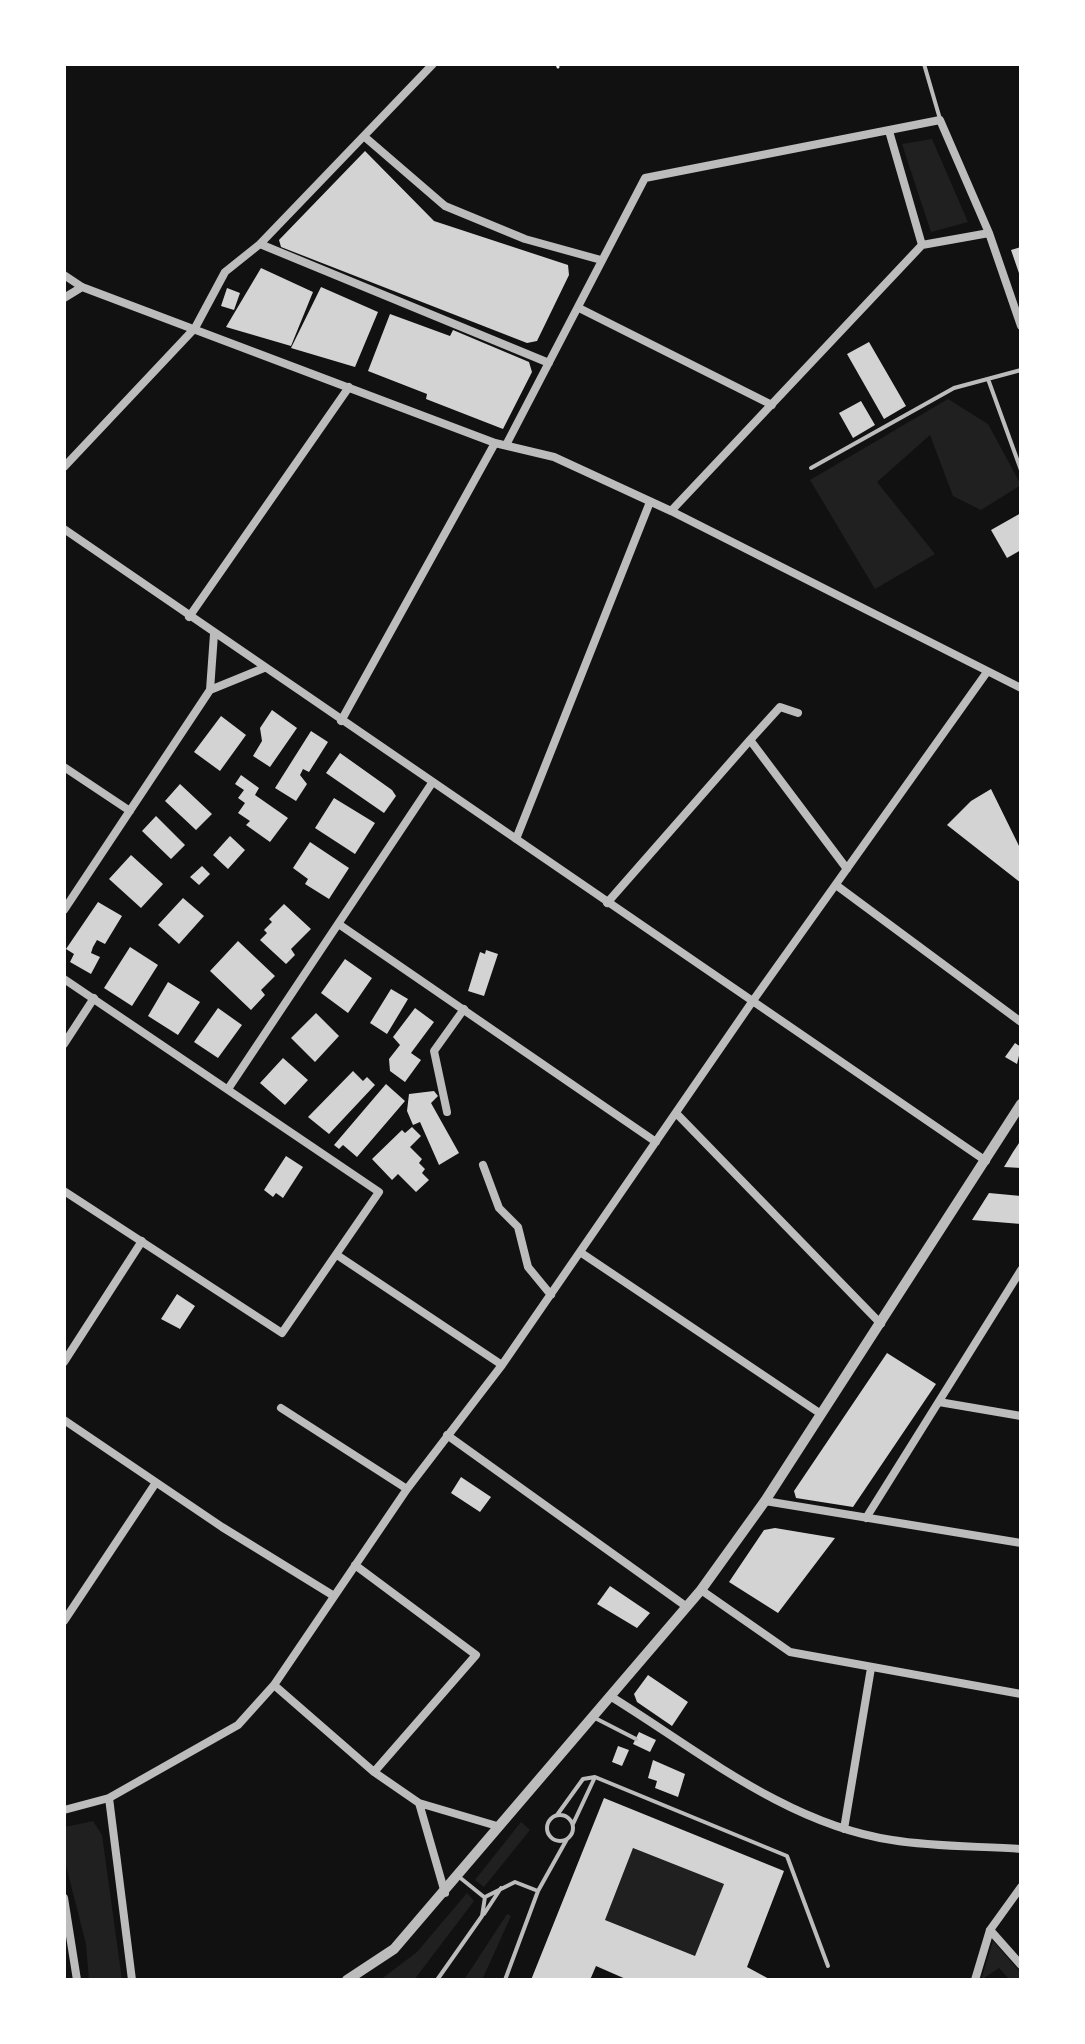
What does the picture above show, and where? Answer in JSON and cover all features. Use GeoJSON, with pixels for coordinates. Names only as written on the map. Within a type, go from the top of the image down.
{"type":"FeatureCollection","features":[{"type":"Feature","properties":{"kind":"street"},"geometry":{"type":"LineString","coordinates":[[64,467],[195,328],[225,272],[260,244],[366,138],[433,64]]}},
{"type":"Feature","properties":{"kind":"street"},"geometry":{"type":"LineString","coordinates":[[506,445],[645,178],[940,120],[1017,303],[1021,326]]}},
{"type":"Feature","properties":{"kind":"street"},"geometry":{"type":"LineString","coordinates":[[889,131],[922,245]]}},
{"type":"Feature","properties":{"kind":"street"},"geometry":{"type":"LineString","coordinates":[[366,138],[445,206],[525,239],[601,260]]}},
{"type":"Feature","properties":{"kind":"street"},"geometry":{"type":"LineString","coordinates":[[671,511],[922,245],[989,233]]}},
{"type":"Feature","properties":{"kind":"street"},"geometry":{"type":"LineString","coordinates":[[260,244],[549,363]]}},
{"type":"Feature","properties":{"kind":"street"},"geometry":{"type":"LineString","coordinates":[[64,275],[82,287],[495,443],[554,457],[671,511],[1021,688]]}},
{"type":"Feature","properties":{"kind":"street"},"geometry":{"type":"LineString","coordinates":[[64,298],[82,287]]}},
{"type":"Feature","properties":{"kind":"street"},"geometry":{"type":"LineString","coordinates":[[579,308],[772,405]]}},
{"type":"Feature","properties":{"kind":"street"},"geometry":{"type":"LineString","coordinates":[[189,617],[349,387]]}},
{"type":"Feature","properties":{"kind":"street"},"geometry":{"type":"LineString","coordinates":[[341,721],[495,443]]}},
{"type":"Feature","properties":{"kind":"street"},"geometry":{"type":"LineString","coordinates":[[516,839],[650,502]]}},
{"type":"Feature","properties":{"kind":"street"},"geometry":{"type":"LineString","coordinates":[[64,529],[986,1161]]}},
{"type":"Feature","properties":{"kind":"street"},"geometry":{"type":"LineString","coordinates":[[64,910],[210,690],[214,634]]}},
{"type":"Feature","properties":{"kind":"street"},"geometry":{"type":"LineString","coordinates":[[210,690],[264,668]]}},
{"type":"Feature","properties":{"kind":"street"},"geometry":{"type":"LineString","coordinates":[[64,1810],[109,1798],[238,1725],[274,1685],[407,1489],[502,1365],[752,1002],[987,672]]}},
{"type":"Feature","properties":{"kind":"street"},"geometry":{"type":"LineString","coordinates":[[607,903],[780,707],[798,713]]}},
{"type":"Feature","properties":{"kind":"street"},"geometry":{"type":"LineString","coordinates":[[750,740],[847,869]]}},
{"type":"Feature","properties":{"kind":"street"},"geometry":{"type":"LineString","coordinates":[[64,767],[130,811]]}},
{"type":"Feature","properties":{"kind":"street"},"geometry":{"type":"LineString","coordinates":[[228,1089],[432,783]]}},
{"type":"Feature","properties":{"kind":"street"},"geometry":{"type":"LineString","coordinates":[[836,885],[1021,1022]]}},
{"type":"Feature","properties":{"kind":"street"},"geometry":{"type":"LineString","coordinates":[[340,925],[656,1142]]}},
{"type":"Feature","properties":{"kind":"street"},"geometry":{"type":"LineString","coordinates":[[64,979],[379,1192],[282,1333],[64,1191]]}},
{"type":"Feature","properties":{"kind":"street"},"geometry":{"type":"LineString","coordinates":[[64,1044],[94,998]]}},
{"type":"Feature","properties":{"kind":"street"},"geometry":{"type":"LineString","coordinates":[[447,1112],[434,1051],[464,1009]]}},
{"type":"Feature","properties":{"kind":"street"},"geometry":{"type":"LineString","coordinates":[[350,1979],[394,1949],[445,1893],[497,1826],[701,1590],[765,1501],[1021,1104]]}},
{"type":"Feature","properties":{"kind":"street"},"geometry":{"type":"LineString","coordinates":[[676,1113],[881,1324]]}},
{"type":"Feature","properties":{"kind":"street"},"geometry":{"type":"LineString","coordinates":[[483,1165],[499,1208],[518,1227],[528,1267],[551,1295]]}},
{"type":"Feature","properties":{"kind":"street"},"geometry":{"type":"LineString","coordinates":[[64,1362],[142,1241]]}},
{"type":"Feature","properties":{"kind":"street"},"geometry":{"type":"LineString","coordinates":[[580,1252],[821,1414]]}},
{"type":"Feature","properties":{"kind":"street"},"geometry":{"type":"LineString","coordinates":[[337,1255],[502,1365]]}},
{"type":"Feature","properties":{"kind":"street"},"geometry":{"type":"LineString","coordinates":[[866,1518],[1017,1286],[1021,1270]]}},
{"type":"Feature","properties":{"kind":"street"},"geometry":{"type":"LineString","coordinates":[[939,1402],[1021,1416]]}},
{"type":"Feature","properties":{"kind":"street"},"geometry":{"type":"LineString","coordinates":[[281,1408],[407,1489]]}},
{"type":"Feature","properties":{"kind":"street"},"geometry":{"type":"LineString","coordinates":[[64,1420],[155,1484],[334,1596]]}},
{"type":"Feature","properties":{"kind":"street"},"geometry":{"type":"LineString","coordinates":[[447,1435],[687,1607]]}},
{"type":"Feature","properties":{"kind":"street"},"geometry":{"type":"LineString","coordinates":[[64,1621],[155,1484]]}},
{"type":"Feature","properties":{"kind":"street"},"geometry":{"type":"LineString","coordinates":[[765,1501],[1021,1543]]}},
{"type":"Feature","properties":{"kind":"street"},"geometry":{"type":"LineString","coordinates":[[355,1565],[476,1655],[374,1772]]}},
{"type":"Feature","properties":{"kind":"street"},"geometry":{"type":"LineString","coordinates":[[701,1590],[790,1652],[1021,1694]]}},
{"type":"Feature","properties":{"kind":"street"},"geometry":{"type":"LineString","coordinates":[[844,1829],[871,1668]]}},
{"type":"Feature","properties":{"kind":"street"},"geometry":{"type":"LineString","coordinates":[[274,1685],[374,1772],[419,1803],[497,1826]]}},
{"type":"Feature","properties":{"kind":"street"},"geometry":{"type":"LineString","coordinates":[[610,1696],[746,1785],[844,1829],[892,1840],[1021,1849]]}},
{"type":"Feature","properties":{"kind":"street"},"geometry":{"type":"LineString","coordinates":[[109,1798],[132,1980]]}},
{"type":"Feature","properties":{"kind":"street"},"geometry":{"type":"LineString","coordinates":[[419,1803],[445,1893]]}},
{"type":"Feature","properties":{"kind":"street"},"geometry":{"type":"LineString","coordinates":[[975,1980],[990,1930],[1021,1887]]}},
{"type":"Feature","properties":{"kind":"street"},"geometry":{"type":"LineString","coordinates":[[64,1898],[77,1980]]}},
{"type":"Feature","properties":{"kind":"street"},"geometry":{"type":"LineString","coordinates":[[990,1930],[1021,1965]]}},
{"type":"Feature","properties":{"kind":"lane"},"geometry":{"type":"LineString","coordinates":[[924,64],[940,120]]}},
{"type":"Feature","properties":{"kind":"lane"},"geometry":{"type":"LineString","coordinates":[[811,468],[954,388],[1021,370]]}},
{"type":"Feature","properties":{"kind":"lane"},"geometry":{"type":"LineString","coordinates":[[988,379],[1021,470]]}},
{"type":"Feature","properties":{"kind":"lane"},"geometry":{"type":"LineString","coordinates":[[592,1716],[636,1739]]}},
{"type":"Feature","properties":{"kind":"lane"},"geometry":{"type":"LineString","coordinates":[[505,1980],[538,1891],[568,1837],[595,1777]]}},
{"type":"Feature","properties":{"kind":"lane"},"geometry":{"type":"LineString","coordinates":[[568,1837],[558,1840],[549,1833],[548,1822],[557,1815],[583,1779],[595,1777],[787,1856],[828,1966]]}},
{"type":"Feature","properties":{"kind":"lane"},"geometry":{"type":"LineString","coordinates":[[557,1815],[568,1817],[573,1824]]}},
{"type":"Feature","properties":{"kind":"lane"},"geometry":{"type":"LineString","coordinates":[[458,1876],[485,1897]]}},
{"type":"Feature","properties":{"kind":"lane"},"geometry":{"type":"LineString","coordinates":[[482,1916],[485,1897],[503,1886],[515,1882],[538,1891]]}},
{"type":"Feature","properties":{"kind":"lane"},"geometry":{"type":"LineString","coordinates":[[437,1980],[503,1886]]}},
{"type":"Feature","properties":{"kind":"shaded area"},"geometry":{"type":"Polygon","coordinates":[[[932,139],[968,222],[931,232],[902,144],[932,139]]]}},
{"type":"Feature","properties":{"kind":"shaded area"},"geometry":{"type":"Polygon","coordinates":[[[948,399],[988,424],[1021,485],[981,510],[953,496],[930,435],[877,482],[935,554],[875,589],[810,480],[948,399]]]}},
{"type":"Feature","properties":{"kind":"shaded area"},"geometry":{"type":"Polygon","coordinates":[[[93,1821],[102,1835],[122,1980],[89,1980],[86,1944],[64,1858],[65,1827],[93,1821]]]}},
{"type":"Feature","properties":{"kind":"shaded area"},"geometry":{"type":"Polygon","coordinates":[[[521,1822],[530,1830],[484,1887],[475,1880],[521,1822]]]}},
{"type":"Feature","properties":{"kind":"shaded area"},"geometry":{"type":"Polygon","coordinates":[[[633,1848],[724,1884],[695,1956],[605,1920],[633,1848]]]}},
{"type":"Feature","properties":{"kind":"shaded area"},"geometry":{"type":"Polygon","coordinates":[[[467,1893],[474,1901],[414,1980],[380,1980],[417,1952],[467,1893]]]}},
{"type":"Feature","properties":{"kind":"shaded area"},"geometry":{"type":"Polygon","coordinates":[[[507,1914],[511,1916],[482,1980],[464,1980],[507,1914]]]}},
{"type":"Feature","properties":{"kind":"shaded area"},"geometry":{"type":"Polygon","coordinates":[[[993,1941],[1021,1973],[1020,1980],[1010,1980],[999,1968],[981,1980],[993,1941]]]}},
{"type":"Feature","properties":{"kind":"building"},"geometry":{"type":"Polygon","coordinates":[[[365,151],[434,221],[568,265],[569,275],[537,341],[527,343],[281,247],[279,240],[365,151]]]}},
{"type":"Feature","properties":{"kind":"building"},"geometry":{"type":"Polygon","coordinates":[[[1021,247],[1021,279],[1011,250],[1021,247]]]}},
{"type":"Feature","properties":{"kind":"building"},"geometry":{"type":"Polygon","coordinates":[[[261,268],[313,292],[291,346],[226,327],[261,268]]]}},
{"type":"Feature","properties":{"kind":"building"},"geometry":{"type":"Polygon","coordinates":[[[321,287],[378,312],[355,367],[291,348],[321,287]]]}},
{"type":"Feature","properties":{"kind":"building"},"geometry":{"type":"Polygon","coordinates":[[[227,288],[240,293],[234,310],[221,306],[227,288]]]}},
{"type":"Feature","properties":{"kind":"building"},"geometry":{"type":"Polygon","coordinates":[[[390,314],[450,336],[453,330],[529,362],[532,372],[503,429],[426,399],[427,394],[368,371],[390,314]]]}},
{"type":"Feature","properties":{"kind":"building"},"geometry":{"type":"Polygon","coordinates":[[[869,342],[906,406],[884,419],[847,354],[869,342]]]}},
{"type":"Feature","properties":{"kind":"building"},"geometry":{"type":"Polygon","coordinates":[[[861,401],[875,425],[853,438],[839,413],[861,401]]]}},
{"type":"Feature","properties":{"kind":"building"},"geometry":{"type":"Polygon","coordinates":[[[1021,513],[1021,550],[1007,558],[991,530],[1021,513]]]}},
{"type":"Feature","properties":{"kind":"building"},"geometry":{"type":"Polygon","coordinates":[[[272,710],[297,728],[270,767],[253,756],[262,741],[260,728],[272,710]]]}},
{"type":"Feature","properties":{"kind":"building"},"geometry":{"type":"Polygon","coordinates":[[[221,716],[246,735],[220,771],[194,752],[221,716]]]}},
{"type":"Feature","properties":{"kind":"building"},"geometry":{"type":"Polygon","coordinates":[[[311,731],[328,742],[309,772],[303,769],[300,775],[307,784],[296,801],[275,788],[311,731]]]}},
{"type":"Feature","properties":{"kind":"building"},"geometry":{"type":"Polygon","coordinates":[[[340,753],[392,790],[396,796],[384,813],[326,773],[340,753]]]}},
{"type":"Feature","properties":{"kind":"building"},"geometry":{"type":"Polygon","coordinates":[[[241,775],[259,788],[255,795],[288,818],[270,842],[246,825],[250,821],[238,813],[245,803],[238,798],[244,790],[235,784],[241,775]]]}},
{"type":"Feature","properties":{"kind":"building"},"geometry":{"type":"Polygon","coordinates":[[[180,784],[212,814],[196,830],[165,801],[180,784]]]}},
{"type":"Feature","properties":{"kind":"building"},"geometry":{"type":"Polygon","coordinates":[[[991,789],[1021,850],[1021,883],[947,825],[971,801],[991,789]]]}},
{"type":"Feature","properties":{"kind":"building"},"geometry":{"type":"Polygon","coordinates":[[[334,798],[375,823],[355,854],[315,828],[334,798]]]}},
{"type":"Feature","properties":{"kind":"building"},"geometry":{"type":"Polygon","coordinates":[[[156,816],[185,845],[171,859],[142,831],[156,816]]]}},
{"type":"Feature","properties":{"kind":"building"},"geometry":{"type":"Polygon","coordinates":[[[230,836],[245,850],[228,869],[213,855],[230,836]]]}},
{"type":"Feature","properties":{"kind":"building"},"geometry":{"type":"Polygon","coordinates":[[[310,842],[349,868],[329,899],[305,884],[308,879],[293,868],[310,842]]]}},
{"type":"Feature","properties":{"kind":"building"},"geometry":{"type":"Polygon","coordinates":[[[131,855],[163,884],[141,908],[109,879],[131,855]]]}},
{"type":"Feature","properties":{"kind":"building"},"geometry":{"type":"Polygon","coordinates":[[[202,866],[210,874],[199,885],[190,877],[202,866]]]}},
{"type":"Feature","properties":{"kind":"building"},"geometry":{"type":"Polygon","coordinates":[[[183,898],[204,916],[179,944],[158,925],[183,898]]]}},
{"type":"Feature","properties":{"kind":"building"},"geometry":{"type":"Polygon","coordinates":[[[98,902],[122,916],[105,944],[97,940],[93,947],[91,953],[100,957],[91,974],[70,962],[74,954],[66,949],[98,902]]]}},
{"type":"Feature","properties":{"kind":"building"},"geometry":{"type":"Polygon","coordinates":[[[284,904],[311,929],[291,949],[295,955],[286,964],[260,940],[272,922],[269,919],[284,904]]]}},
{"type":"Feature","properties":{"kind":"building"},"geometry":{"type":"Polygon","coordinates":[[[238,941],[275,976],[261,990],[265,995],[251,1010],[210,971],[238,941]]]}},
{"type":"Feature","properties":{"kind":"building"},"geometry":{"type":"Polygon","coordinates":[[[130,947],[158,965],[132,1006],[104,988],[130,947]]]}},
{"type":"Feature","properties":{"kind":"building"},"geometry":{"type":"Polygon","coordinates":[[[486,950],[498,954],[484,996],[468,991],[480,952],[485,954],[486,950]]]}},
{"type":"Feature","properties":{"kind":"building"},"geometry":{"type":"Polygon","coordinates":[[[345,959],[372,978],[348,1013],[321,993],[345,959]]]}},
{"type":"Feature","properties":{"kind":"building"},"geometry":{"type":"Polygon","coordinates":[[[168,982],[200,1002],[178,1035],[148,1016],[168,982]]]}},
{"type":"Feature","properties":{"kind":"building"},"geometry":{"type":"Polygon","coordinates":[[[391,989],[408,999],[387,1034],[370,1023],[391,989]]]}},
{"type":"Feature","properties":{"kind":"building"},"geometry":{"type":"Polygon","coordinates":[[[218,1008],[242,1025],[218,1058],[194,1042],[218,1008]]]}},
{"type":"Feature","properties":{"kind":"building"},"geometry":{"type":"Polygon","coordinates":[[[415,1008],[434,1022],[411,1053],[421,1060],[405,1082],[390,1071],[389,1059],[400,1045],[393,1037],[415,1008]]]}},
{"type":"Feature","properties":{"kind":"building"},"geometry":{"type":"Polygon","coordinates":[[[316,1013],[339,1036],[315,1062],[291,1038],[316,1013]]]}},
{"type":"Feature","properties":{"kind":"building"},"geometry":{"type":"Polygon","coordinates":[[[1015,1043],[1021,1047],[1017,1064],[1005,1057],[1015,1043]]]}},
{"type":"Feature","properties":{"kind":"building"},"geometry":{"type":"Polygon","coordinates":[[[283,1058],[308,1080],[285,1105],[260,1083],[283,1058]]]}},
{"type":"Feature","properties":{"kind":"building"},"geometry":{"type":"Polygon","coordinates":[[[353,1071],[363,1081],[367,1077],[375,1085],[329,1134],[308,1117],[353,1071]]]}},
{"type":"Feature","properties":{"kind":"building"},"geometry":{"type":"Polygon","coordinates":[[[386,1084],[405,1101],[357,1157],[343,1145],[339,1149],[334,1145],[386,1084]]]}},
{"type":"Feature","properties":{"kind":"building"},"geometry":{"type":"Polygon","coordinates":[[[434,1091],[438,1096],[431,1103],[459,1153],[439,1165],[420,1122],[413,1125],[407,1111],[409,1094],[434,1091]]]}},
{"type":"Feature","properties":{"kind":"building"},"geometry":{"type":"Polygon","coordinates":[[[412,1127],[421,1136],[410,1147],[422,1159],[419,1163],[425,1169],[422,1173],[429,1180],[416,1192],[398,1174],[392,1180],[372,1159],[402,1130],[405,1133],[412,1127]]]}},
{"type":"Feature","properties":{"kind":"building"},"geometry":{"type":"Polygon","coordinates":[[[1021,1140],[1021,1168],[1004,1167],[1013,1152],[1021,1140]]]}},
{"type":"Feature","properties":{"kind":"building"},"geometry":{"type":"Polygon","coordinates":[[[286,1156],[303,1167],[283,1198],[276,1193],[273,1197],[264,1190],[286,1156]]]}},
{"type":"Feature","properties":{"kind":"building"},"geometry":{"type":"Polygon","coordinates":[[[989,1193],[1021,1196],[1021,1224],[972,1220],[989,1193]]]}},
{"type":"Feature","properties":{"kind":"building"},"geometry":{"type":"Polygon","coordinates":[[[177,1294],[195,1306],[180,1329],[161,1319],[177,1294]]]}},
{"type":"Feature","properties":{"kind":"building"},"geometry":{"type":"Polygon","coordinates":[[[887,1353],[936,1384],[853,1507],[796,1498],[794,1491],[887,1353]]]}},
{"type":"Feature","properties":{"kind":"building"},"geometry":{"type":"Polygon","coordinates":[[[461,1477],[491,1497],[480,1512],[451,1493],[461,1477]]]}},
{"type":"Feature","properties":{"kind":"building"},"geometry":{"type":"Polygon","coordinates":[[[775,1528],[835,1538],[778,1613],[729,1582],[764,1530],[775,1528]]]}},
{"type":"Feature","properties":{"kind":"building"},"geometry":{"type":"Polygon","coordinates":[[[610,1586],[650,1613],[637,1628],[597,1604],[610,1586]]]}},
{"type":"Feature","properties":{"kind":"building"},"geometry":{"type":"Polygon","coordinates":[[[648,1675],[688,1702],[672,1726],[637,1702],[634,1694],[648,1675]]]}},
{"type":"Feature","properties":{"kind":"building"},"geometry":{"type":"Polygon","coordinates":[[[639,1732],[656,1740],[650,1752],[633,1744],[639,1732]]]}},
{"type":"Feature","properties":{"kind":"building"},"geometry":{"type":"Polygon","coordinates":[[[618,1746],[629,1750],[622,1766],[612,1762],[618,1746]]]}},
{"type":"Feature","properties":{"kind":"building"},"geometry":{"type":"Polygon","coordinates":[[[653,1760],[685,1774],[678,1797],[655,1788],[657,1781],[648,1778],[653,1760]]]}},
{"type":"Feature","properties":{"kind":"building"},"geometry":{"type":"Polygon","coordinates":[[[604,1798],[784,1871],[747,1967],[771,1980],[628,1980],[596,1966],[590,1980],[531,1980],[604,1798]],[[633,1848],[605,1920],[695,1956],[724,1884],[633,1848]]]}}]}
